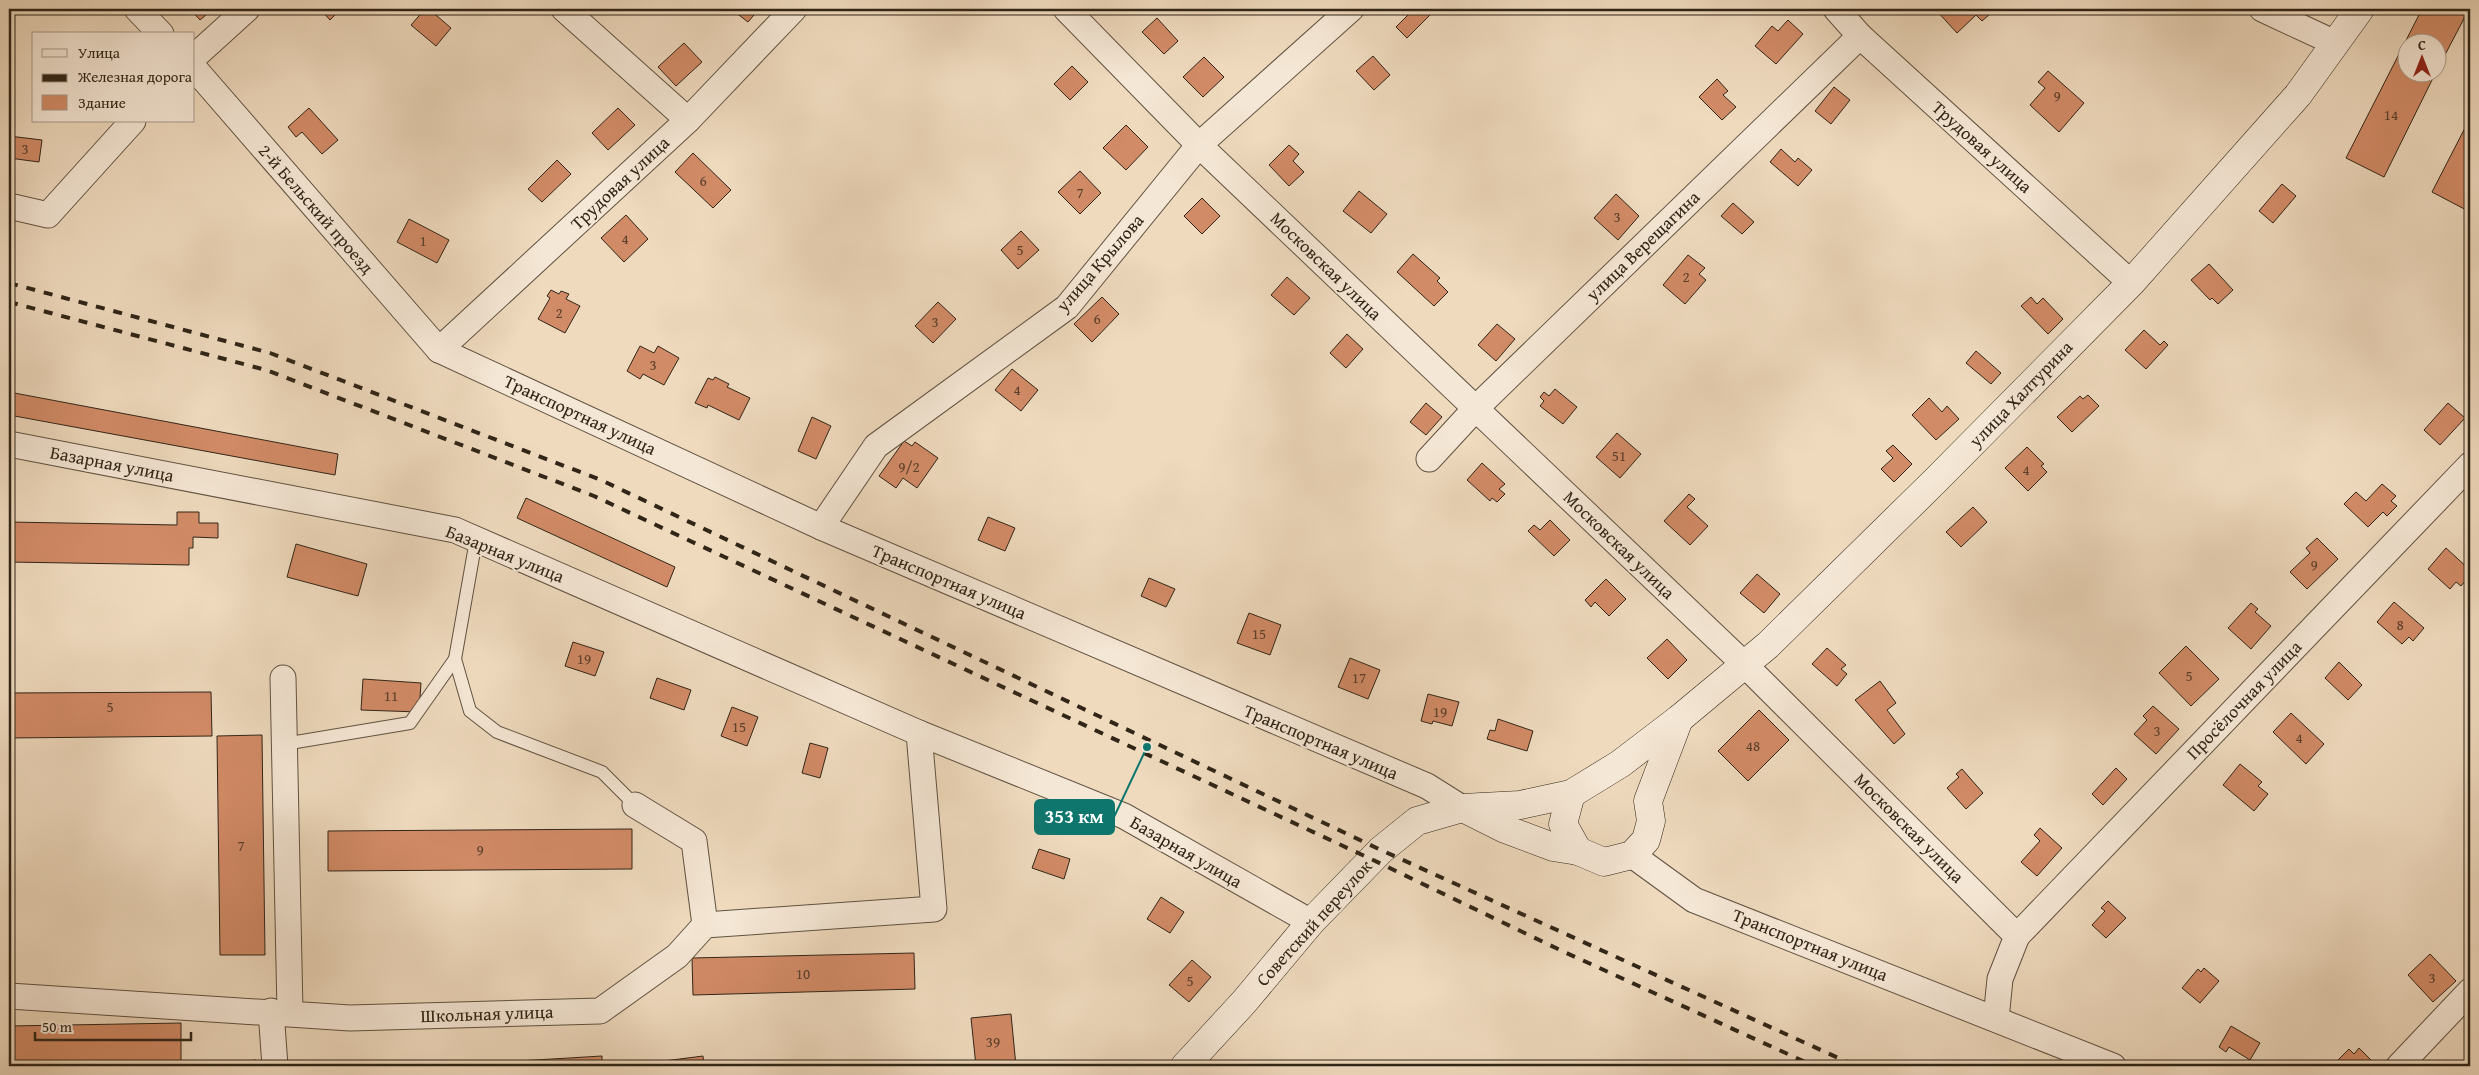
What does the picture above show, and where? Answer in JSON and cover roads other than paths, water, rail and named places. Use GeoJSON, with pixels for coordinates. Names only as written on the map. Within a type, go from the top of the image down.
{"type":"FeatureCollection","features":[{"type":"Feature","properties":{"kind":"main road","name":"улица Халтурина"},"geometry":{"type":"LineString","coordinates":[[1600,775],[1620,764],[1745,665],[1936,480],[2131,283],[2298,95],[2360,9]]}},
{"type":"Feature","properties":{"kind":"main road"},"geometry":{"type":"LineString","coordinates":[[1462,808],[1505,829],[1553,847],[1578,852],[1604,862],[1632,855],[1646,840],[1651,821],[1648,801],[1679,719]]}},
{"type":"Feature","properties":{"kind":"main road"},"geometry":{"type":"LineString","coordinates":[[1578,852],[1563,824],[1571,794],[1600,775],[1628,780],[1648,801]]}},
{"type":"Feature","properties":{"kind":"main road","name":"Советский переулок"},"geometry":{"type":"LineString","coordinates":[[1186,1066],[1244,1002],[1311,922],[1381,850],[1418,821],[1462,808],[1520,805],[1571,794]]}},
{"type":"Feature","properties":{"kind":"street"},"geometry":{"type":"LineString","coordinates":[[137,9],[159,32]]}},
{"type":"Feature","properties":{"kind":"street"},"geometry":{"type":"LineString","coordinates":[[195,56],[247,9]]}},
{"type":"Feature","properties":{"kind":"street"},"geometry":{"type":"LineString","coordinates":[[564,9],[688,120]]}},
{"type":"Feature","properties":{"kind":"street","name":"Трудовая улица"},"geometry":{"type":"LineString","coordinates":[[439,350],[688,120],[794,9]]}},
{"type":"Feature","properties":{"kind":"street","name":"Московская улица"},"geometry":{"type":"LineString","coordinates":[[1066,9],[1199,146],[1745,665],[2017,936]]}},
{"type":"Feature","properties":{"kind":"street","name":"улица Крылова"},"geometry":{"type":"LineString","coordinates":[[821,527],[876,446],[1066,307],[1199,146],[1351,9]]}},
{"type":"Feature","properties":{"kind":"street","name":"Трудовая улица"},"geometry":{"type":"LineString","coordinates":[[1836,9],[1860,36],[2131,283]]}},
{"type":"Feature","properties":{"kind":"street"},"geometry":{"type":"LineString","coordinates":[[2262,9],[2335,43]]}},
{"type":"Feature","properties":{"kind":"street","name":"улица Верещагина"},"geometry":{"type":"LineString","coordinates":[[1429,459],[1476,408],[1860,36]]}},
{"type":"Feature","properties":{"kind":"street","name":"2-й Бельский проезд"},"geometry":{"type":"LineString","coordinates":[[195,69],[439,350]]}},
{"type":"Feature","properties":{"kind":"street"},"geometry":{"type":"LineString","coordinates":[[9,206],[48,215],[132,122]]}},
{"type":"Feature","properties":{"kind":"street","name":"Транспортная улица"},"geometry":{"type":"LineString","coordinates":[[439,350],[821,527],[1427,786],[1462,808]]}},
{"type":"Feature","properties":{"kind":"street","name":"Базарная улица"},"geometry":{"type":"LineString","coordinates":[[9,444],[455,530],[919,733],[1124,816],[1311,922]]}},
{"type":"Feature","properties":{"kind":"street","name":"Просёлочная улица"},"geometry":{"type":"LineString","coordinates":[[2017,936],[2470,465]]}},
{"type":"Feature","properties":{"kind":"street"},"geometry":{"type":"LineString","coordinates":[[275,1066],[280,1012],[284,744],[283,678]]}},
{"type":"Feature","properties":{"kind":"street"},"geometry":{"type":"LineString","coordinates":[[634,804],[694,841],[705,925],[934,910],[919,733]]}},
{"type":"Feature","properties":{"kind":"street","name":"Транспортная улица"},"geometry":{"type":"LineString","coordinates":[[1632,855],[1694,900],[1996,1019]]}},
{"type":"Feature","properties":{"kind":"street","name":"Школьная улица"},"geometry":{"type":"LineString","coordinates":[[9,996],[350,1018],[600,1011],[677,956],[705,925]]}},
{"type":"Feature","properties":{"kind":"street"},"geometry":{"type":"LineString","coordinates":[[2017,936],[2000,979],[1996,1019],[2113,1066]]}},
{"type":"Feature","properties":{"kind":"street"},"geometry":{"type":"LineString","coordinates":[[2399,1066],[2470,991]]}},
{"type":"Feature","properties":{"kind":"lane"},"geometry":{"type":"LineString","coordinates":[[284,744],[410,722],[455,659],[476,540]]}},
{"type":"Feature","properties":{"kind":"lane"},"geometry":{"type":"LineString","coordinates":[[455,659],[470,711],[496,732],[602,772],[634,804]]}},
{"type":"Feature","properties":{"kind":"railway"},"geometry":{"type":"LineString","coordinates":[[9,283],[270,353],[601,480],[1381,850],[1856,1066]]}},
{"type":"Feature","properties":{"kind":"railway"},"geometry":{"type":"LineString","coordinates":[[9,302],[266,370],[594,496],[1371,859],[1560,950],[1814,1066]]}},
{"type":"Feature","properties":{"kind":"place","name":"353 км"},"geometry":{"type":"Point","coordinates":[1147,747]}}]}
